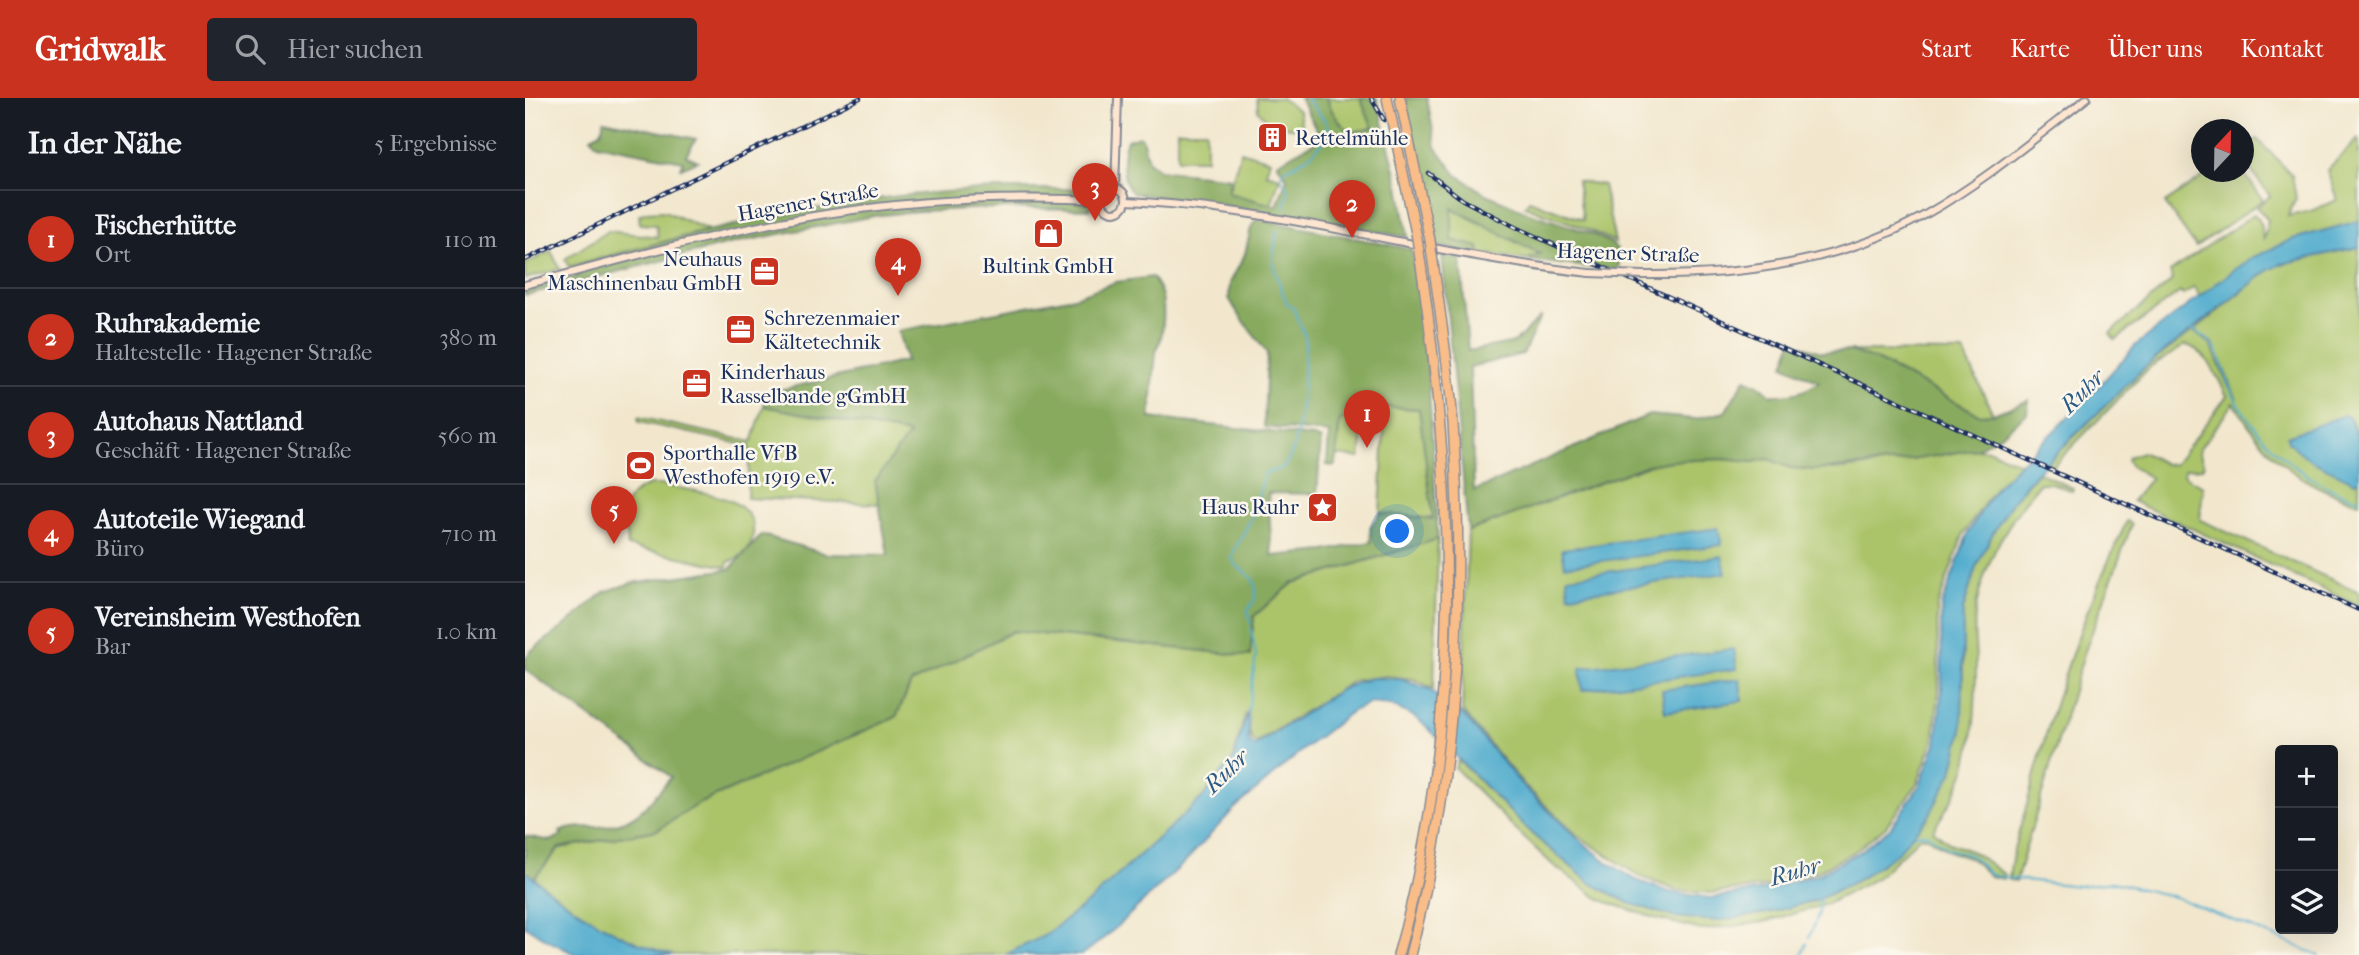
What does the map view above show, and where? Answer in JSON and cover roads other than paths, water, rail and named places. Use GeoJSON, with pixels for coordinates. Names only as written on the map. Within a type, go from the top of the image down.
{"type":"FeatureCollection","features":[{"type":"Feature","properties":{"kind":"highway"},"geometry":{"type":"LineString","coordinates":[[1387,98],[1417,238],[1432,335],[1440,423],[1447,614],[1440,719],[1429,813],[1409,917],[1398,955]]}},
{"type":"Feature","properties":{"kind":"highway"},"geometry":{"type":"LineString","coordinates":[[1400,98],[1430,240],[1453,422],[1457,519],[1457,622],[1452,711],[1439,821],[1420,919],[1410,955]]}},
{"type":"Feature","properties":{"kind":"main road"},"geometry":{"type":"LineString","coordinates":[[1115,189],[1118,98]]}},
{"type":"Feature","properties":{"kind":"main road","name":"Hagener Straße"},"geometry":{"type":"LineString","coordinates":[[1126,201],[1192,206],[1275,218],[1487,258],[1590,273],[1696,274],[1766,267],[1829,253],[1880,236],[1922,216],[1980,180],[2087,98]]}},
{"type":"Feature","properties":{"kind":"main road"},"geometry":{"type":"LineString","coordinates":[[1115,189],[1123,193],[1126,201],[1121,210],[1114,212],[1105,207],[1103,200],[1108,191],[1115,189]]}},
{"type":"Feature","properties":{"kind":"main road","name":"Hagener Straße"},"geometry":{"type":"LineString","coordinates":[[525,285],[721,235],[852,210],[979,199],[1103,200]]}},
{"type":"Feature","properties":{"kind":"water","name":"Ruhr"},"geometry":{"type":"Polygon","coordinates":[[[2359,221],[2359,247],[2281,264],[2266,272],[2146,366],[2035,474],[2014,499],[1976,567],[1963,610],[1962,731],[1952,773],[1929,816],[1896,854],[1858,880],[1817,900],[1768,913],[1718,921],[1674,917],[1629,903],[1592,884],[1532,834],[1426,726],[1392,706],[1371,703],[1352,711],[1233,810],[1185,862],[1109,934],[1082,955],[1005,955],[1046,935],[1091,900],[1202,798],[1233,760],[1248,711],[1249,743],[1255,746],[1340,690],[1371,678],[1400,679],[1429,689],[1465,717],[1522,785],[1577,838],[1636,880],[1669,892],[1710,898],[1764,890],[1819,874],[1858,853],[1890,828],[1919,787],[1936,744],[1942,692],[1941,607],[1968,533],[1997,486],[2090,396],[2135,346],[2234,270],[2254,257],[2293,239],[2359,221]]]}},
{"type":"Feature","properties":{"kind":"water"},"geometry":{"type":"Polygon","coordinates":[[[2345,415],[2349,417],[2359,441],[2359,480],[2355,482],[2311,461],[2288,442],[2287,436],[2345,415]]]}},
{"type":"Feature","properties":{"kind":"water"},"geometry":{"type":"Polygon","coordinates":[[[1718,528],[1722,545],[1565,566],[1562,549],[1718,528]]]}},
{"type":"Feature","properties":{"kind":"water"},"geometry":{"type":"Polygon","coordinates":[[[1722,556],[1726,573],[1569,595],[1567,577],[1722,556]]]}},
{"type":"Feature","properties":{"kind":"water"},"geometry":{"type":"Polygon","coordinates":[[[1734,649],[1737,669],[1582,690],[1580,668],[1734,649]]]}},
{"type":"Feature","properties":{"kind":"water"},"geometry":{"type":"Polygon","coordinates":[[[1740,679],[1742,701],[1665,712],[1662,690],[1740,679]]]}},
{"type":"Feature","properties":{"kind":"water"},"geometry":{"type":"Polygon","coordinates":[[[525,871],[595,921],[633,941],[673,955],[577,955],[549,941],[525,926],[525,871]]]}},
{"type":"Feature","properties":{"kind":"waterway"},"geometry":{"type":"LineString","coordinates":[[1284,209],[1289,190],[1281,174],[1316,149],[1329,131],[1326,122],[1306,98]]}},
{"type":"Feature","properties":{"kind":"waterway"},"geometry":{"type":"LineString","coordinates":[[1251,624],[1248,610],[1255,599],[1256,589],[1253,579],[1235,564],[1232,558],[1252,517],[1265,473],[1283,467],[1291,455],[1301,409],[1305,336],[1294,309],[1286,302],[1275,271],[1273,258],[1277,230]]}},
{"type":"Feature","properties":{"kind":"waterway"},"geometry":{"type":"LineString","coordinates":[[2193,329],[2213,345],[2236,400],[2270,444],[2312,478],[2359,499]]}},
{"type":"Feature","properties":{"kind":"waterway"},"geometry":{"type":"LineString","coordinates":[[1248,711],[1256,655],[1251,629]]}},
{"type":"Feature","properties":{"kind":"waterway"},"geometry":{"type":"LineString","coordinates":[[1915,834],[1928,834],[1948,849],[1972,856],[1990,874],[2078,886],[2113,882],[2175,897],[2319,955]]}},
{"type":"Feature","properties":{"kind":"waterway"},"geometry":{"type":"LineString","coordinates":[[1809,937],[1819,913],[1820,898]]}},
{"type":"Feature","properties":{"kind":"waterway"},"geometry":{"type":"LineString","coordinates":[[1802,955],[1807,943]]}},
{"type":"Feature","properties":{"kind":"railway"},"geometry":{"type":"LineString","coordinates":[[525,260],[860,98]]}},
{"type":"Feature","properties":{"kind":"railway"},"geometry":{"type":"LineString","coordinates":[[1371,98],[1384,120]]}},
{"type":"Feature","properties":{"kind":"railway"},"geometry":{"type":"LineString","coordinates":[[1428,173],[1463,200],[1515,227],[2359,610]]}},
{"type":"Feature","properties":{"kind":"place","name":"Rettelmühle"},"geometry":{"type":"Point","coordinates":[1272,138]}},
{"type":"Feature","properties":{"kind":"place","name":"Autohaus Nattland"},"geometry":{"type":"Point","coordinates":[1095,221]}},
{"type":"Feature","properties":{"kind":"place","name":"Bultink GmbH"},"geometry":{"type":"Point","coordinates":[1048,234]}},
{"type":"Feature","properties":{"kind":"place","name":"Ruhrakademie"},"geometry":{"type":"Point","coordinates":[1352,238]}},
{"type":"Feature","properties":{"kind":"place","name":"Neuhaus Maschinenbau GmbH"},"geometry":{"type":"Point","coordinates":[765,271]}},
{"type":"Feature","properties":{"kind":"place","name":"Autoteile Wiegand"},"geometry":{"type":"Point","coordinates":[898,296]}},
{"type":"Feature","properties":{"kind":"place","name":"Schrezenmaier Kältetechnik"},"geometry":{"type":"Point","coordinates":[741,330]}},
{"type":"Feature","properties":{"kind":"place","name":"Kinderhaus Rasselbande gGmbH"},"geometry":{"type":"Point","coordinates":[697,384]}},
{"type":"Feature","properties":{"kind":"place","name":"Fischerhütte"},"geometry":{"type":"Point","coordinates":[1367,448]}},
{"type":"Feature","properties":{"kind":"place","name":"Sporthalle VfB Westhofen 1919 e.V."},"geometry":{"type":"Point","coordinates":[640,465]}},
{"type":"Feature","properties":{"kind":"place","name":"Haus Ruhr"},"geometry":{"type":"Point","coordinates":[1322,507]}},
{"type":"Feature","properties":{"kind":"place","name":"Vereinsheim Westhofen"},"geometry":{"type":"Point","coordinates":[614,544]}}]}
